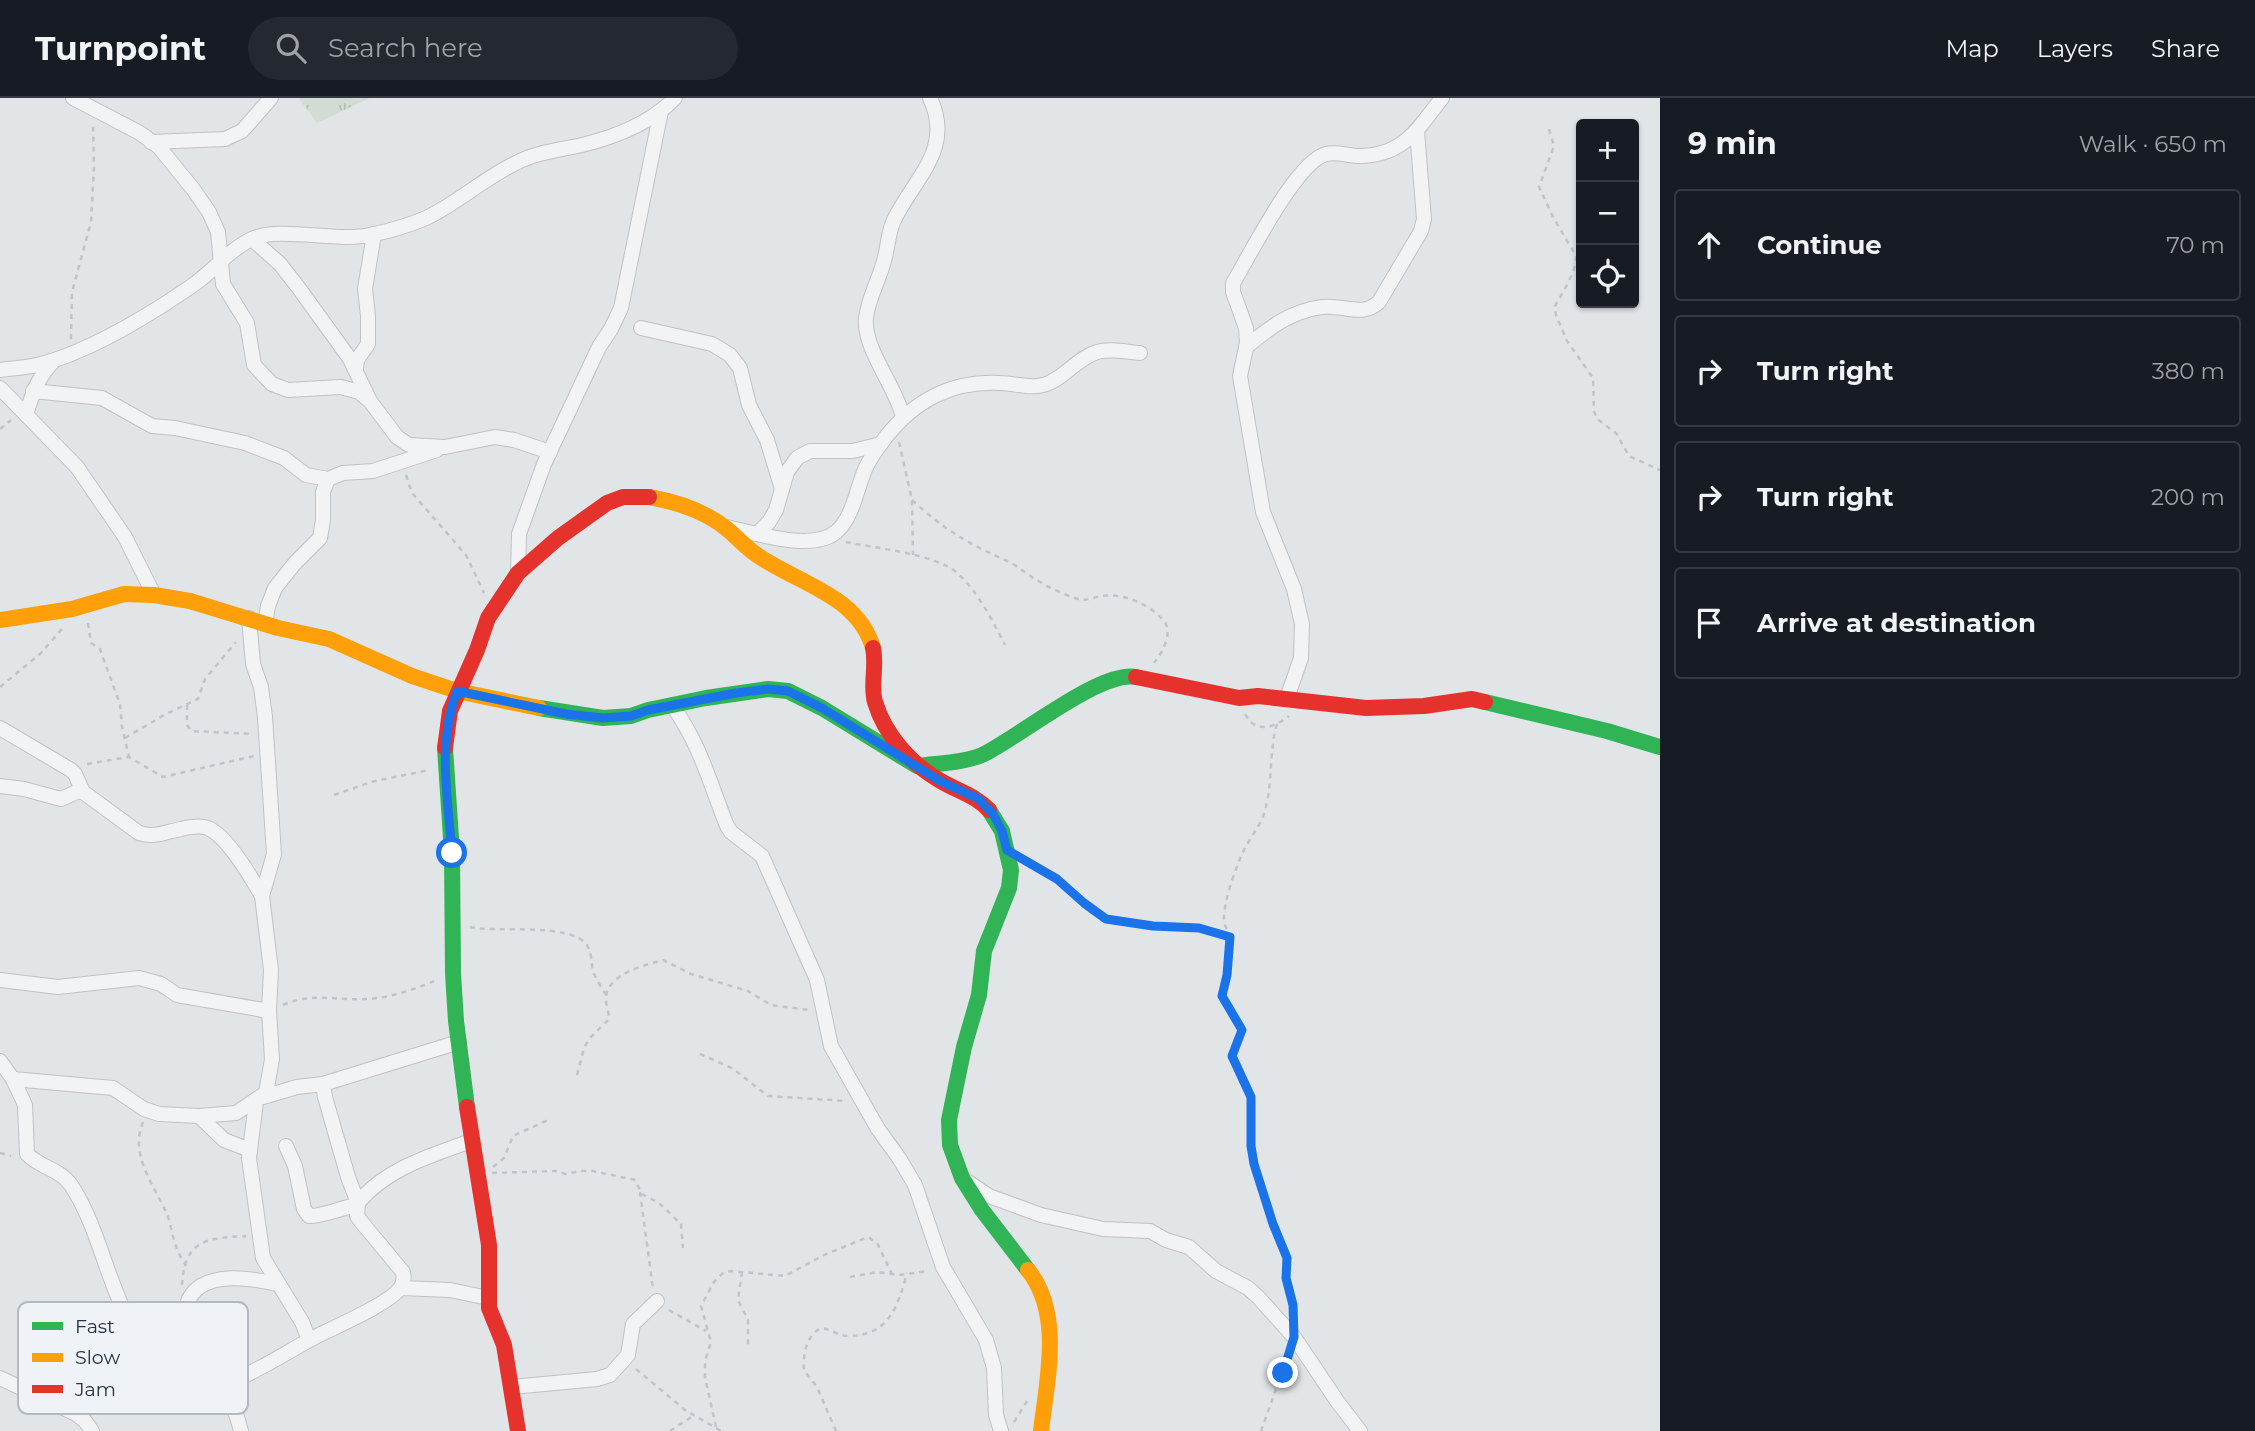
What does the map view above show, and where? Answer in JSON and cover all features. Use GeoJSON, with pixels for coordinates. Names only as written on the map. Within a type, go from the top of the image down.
{"type":"FeatureCollection","features":[{"type":"Feature","properties":{"kind":"street"},"geometry":{"type":"LineString","coordinates":[[73,98],[140,133],[151,142],[175,165],[209,212],[218,232],[223,284],[247,323],[254,365],[262,374],[280,389],[341,387],[359,392],[397,437],[409,445],[445,447]]}},
{"type":"Feature","properties":{"kind":"street"},"geometry":{"type":"LineString","coordinates":[[151,142],[225,139],[242,131],[271,98]]}},
{"type":"Feature","properties":{"kind":"street"},"geometry":{"type":"LineString","coordinates":[[0,370],[35,366],[71,353],[121,329],[194,284],[221,260],[253,239],[278,235],[352,237],[399,228],[426,218],[496,173],[531,156],[608,137],[661,111],[675,98]]}},
{"type":"Feature","properties":{"kind":"street"},"geometry":{"type":"LineString","coordinates":[[900,421],[896,393],[870,342],[866,315],[884,261],[892,223],[931,159],[938,140],[930,98]]}},
{"type":"Feature","properties":{"kind":"street"},"geometry":{"type":"LineString","coordinates":[[1287,698],[1301,658],[1302,624],[1294,589],[1263,512],[1240,376],[1246,347],[1246,328],[1233,292],[1233,283],[1294,182],[1317,159],[1327,153],[1380,155],[1399,148],[1417,131],[1442,98]]}},
{"type":"Feature","properties":{"kind":"street"},"geometry":{"type":"LineString","coordinates":[[518,573],[519,534],[550,452],[599,347],[621,308],[661,111]]}},
{"type":"Feature","properties":{"kind":"street"},"geometry":{"type":"LineString","coordinates":[[1246,347],[1272,324],[1283,319],[1320,307],[1363,311],[1372,309],[1379,302],[1421,231],[1424,219],[1417,131]]}},
{"type":"Feature","properties":{"kind":"street"},"geometry":{"type":"LineString","coordinates":[[356,369],[357,360],[368,344],[369,317],[365,289],[374,234]]}},
{"type":"Feature","properties":{"kind":"street"},"geometry":{"type":"LineString","coordinates":[[253,239],[284,268],[356,369],[371,403]]}},
{"type":"Feature","properties":{"kind":"street"},"geometry":{"type":"LineString","coordinates":[[641,327],[712,344],[736,360],[749,405],[767,440],[782,489]]}},
{"type":"Feature","properties":{"kind":"street"},"geometry":{"type":"LineString","coordinates":[[725,527],[786,540],[815,541],[826,538],[836,532],[846,519],[867,465],[881,444],[900,421],[933,395],[958,386],[1000,383],[1028,387],[1044,385],[1098,351],[1140,353]]}},
{"type":"Feature","properties":{"kind":"street"},"geometry":{"type":"LineString","coordinates":[[26,415],[33,391],[46,368],[55,359]]}},
{"type":"Feature","properties":{"kind":"street"},"geometry":{"type":"LineString","coordinates":[[0,388],[77,467],[134,552],[154,595]]}},
{"type":"Feature","properties":{"kind":"street"},"geometry":{"type":"LineString","coordinates":[[33,391],[102,398],[152,426],[245,443],[284,458],[306,475],[328,479],[343,473],[373,471],[445,447],[495,437],[514,440],[550,452]]}},
{"type":"Feature","properties":{"kind":"street"},"geometry":{"type":"LineString","coordinates":[[757,534],[776,510],[787,471],[797,458],[822,449],[853,450],[881,444]]}},
{"type":"Feature","properties":{"kind":"street"},"geometry":{"type":"LineString","coordinates":[[309,1340],[302,1322],[263,1258],[249,1158],[260,1099],[268,1088],[272,1059],[269,1012],[271,970],[262,896],[274,860],[267,738],[261,687],[253,664],[254,623],[268,606],[275,588],[320,538],[323,492],[328,479]]}},
{"type":"Feature","properties":{"kind":"street"},"geometry":{"type":"LineString","coordinates":[[518,1431],[504,1345],[491,1316],[488,1298],[489,1245],[471,1141],[459,1042],[453,973],[453,866],[445,748],[450,710],[492,612],[518,573],[558,538],[607,503],[623,497],[646,497],[680,503],[725,527],[760,557],[820,588],[857,617],[872,643],[875,657],[874,700],[880,716],[888,732],[917,766]]}},
{"type":"Feature","properties":{"kind":"street"},"geometry":{"type":"LineString","coordinates":[[0,620],[76,608],[124,594],[154,595],[190,601],[254,623],[329,639],[412,676],[457,691],[566,714],[603,718],[631,716],[672,705],[768,689],[788,691],[822,708],[940,781],[979,799],[993,814],[1002,831],[1011,870],[1009,888],[984,951],[979,995],[964,1047],[949,1120],[950,1145],[962,1178],[982,1210],[1036,1280],[1044,1298],[1049,1325],[1049,1366],[1041,1431]]}},
{"type":"Feature","properties":{"kind":"street"},"geometry":{"type":"LineString","coordinates":[[917,766],[981,755],[1104,682],[1131,676],[1239,698],[1287,698],[1366,708],[1424,706],[1472,699],[1555,718],[1660,747]]}},
{"type":"Feature","properties":{"kind":"street"},"geometry":{"type":"LineString","coordinates":[[672,705],[707,767],[727,826],[762,856],[817,980],[831,1046],[915,1185],[943,1267],[992,1354],[996,1415],[1001,1431]]}},
{"type":"Feature","properties":{"kind":"street"},"geometry":{"type":"LineString","coordinates":[[0,727],[69,769],[75,774],[82,790],[139,833],[149,836],[192,827],[210,829],[233,853],[262,896]]}},
{"type":"Feature","properties":{"kind":"street"},"geometry":{"type":"LineString","coordinates":[[0,786],[61,799],[82,790]]}},
{"type":"Feature","properties":{"kind":"street"},"geometry":{"type":"LineString","coordinates":[[0,980],[58,987],[139,978],[161,984],[177,995],[269,1012]]}},
{"type":"Feature","properties":{"kind":"street"},"geometry":{"type":"LineString","coordinates":[[5,1071],[113,1088],[159,1114],[229,1116],[260,1099],[297,1087],[323,1084],[459,1042]]}},
{"type":"Feature","properties":{"kind":"street"},"geometry":{"type":"LineString","coordinates":[[5,1071],[25,1105],[27,1154],[58,1173],[72,1187],[104,1257],[120,1302]]}},
{"type":"Feature","properties":{"kind":"street"},"geometry":{"type":"LineString","coordinates":[[248,1374],[376,1306],[401,1288],[404,1281],[403,1272],[358,1216],[358,1204],[323,1084]]}},
{"type":"Feature","properties":{"kind":"street"},"geometry":{"type":"LineString","coordinates":[[199,1116],[224,1140],[250,1150]]}},
{"type":"Feature","properties":{"kind":"street"},"geometry":{"type":"LineString","coordinates":[[286,1146],[295,1166],[307,1214],[318,1216],[358,1204],[384,1180],[423,1158],[471,1141]]}},
{"type":"Feature","properties":{"kind":"street"},"geometry":{"type":"LineString","coordinates":[[962,1178],[989,1196],[1041,1214],[1103,1229],[1150,1231],[1166,1240],[1189,1247],[1216,1271],[1248,1287],[1294,1337],[1336,1401],[1360,1431]]}},
{"type":"Feature","properties":{"kind":"street"},"geometry":{"type":"LineString","coordinates":[[188,1302],[197,1289],[218,1280],[246,1277],[277,1284]]}},
{"type":"Feature","properties":{"kind":"street"},"geometry":{"type":"LineString","coordinates":[[401,1288],[450,1290],[488,1298]]}},
{"type":"Feature","properties":{"kind":"street"},"geometry":{"type":"LineString","coordinates":[[512,1387],[603,1378],[626,1360],[631,1327],[657,1301]]}},
{"type":"Feature","properties":{"kind":"street"},"geometry":{"type":"LineString","coordinates":[[0,1378],[18,1387]]}},
{"type":"Feature","properties":{"kind":"street"},"geometry":{"type":"LineString","coordinates":[[76,1414],[92,1431]]}},
{"type":"Feature","properties":{"kind":"street"},"geometry":{"type":"LineString","coordinates":[[234,1414],[241,1431]]}},
{"type":"Feature","properties":{"kind":"path"},"geometry":{"type":"LineString","coordinates":[[71,353],[72,292],[91,222],[92,108]]}},
{"type":"Feature","properties":{"kind":"path"},"geometry":{"type":"LineString","coordinates":[[1549,129],[1554,146],[1539,187],[1576,256],[1576,263],[1555,306],[1556,315],[1567,341],[1593,378],[1594,411],[1597,419],[1616,433],[1629,456],[1660,470]]}},
{"type":"Feature","properties":{"kind":"path"},"geometry":{"type":"LineString","coordinates":[[900,421],[912,500],[913,555]]}},
{"type":"Feature","properties":{"kind":"path"},"geometry":{"type":"LineString","coordinates":[[402,461],[412,493],[466,555],[492,612]]}},
{"type":"Feature","properties":{"kind":"path"},"geometry":{"type":"LineString","coordinates":[[912,500],[932,519],[966,542],[1006,560],[1041,584],[1080,600],[1101,596],[1125,596],[1158,615],[1165,621],[1169,629],[1168,635],[1157,660],[1139,677]]}},
{"type":"Feature","properties":{"kind":"path"},"geometry":{"type":"LineString","coordinates":[[826,538],[913,555],[947,566],[956,572],[990,616],[1004,645]]}},
{"type":"Feature","properties":{"kind":"path"},"geometry":{"type":"LineString","coordinates":[[0,687],[58,636],[76,608],[88,623],[91,643],[100,649],[120,704],[129,757]]}},
{"type":"Feature","properties":{"kind":"path"},"geometry":{"type":"LineString","coordinates":[[125,738],[163,715],[198,699],[205,679],[254,623]]}},
{"type":"Feature","properties":{"kind":"path"},"geometry":{"type":"LineString","coordinates":[[187,705],[187,728],[191,731],[254,734],[267,738]]}},
{"type":"Feature","properties":{"kind":"path"},"geometry":{"type":"LineString","coordinates":[[1261,1431],[1294,1337],[1293,1305],[1286,1278],[1287,1258],[1254,1164],[1251,1146],[1251,1097],[1232,1056],[1242,1030],[1222,996],[1227,975],[1230,937],[1223,920],[1245,848],[1263,818],[1270,779],[1273,737],[1278,724]]}},
{"type":"Feature","properties":{"kind":"path"},"geometry":{"type":"LineString","coordinates":[[69,769],[129,757],[163,777],[267,754]]}},
{"type":"Feature","properties":{"kind":"path"},"geometry":{"type":"LineString","coordinates":[[334,795],[380,780],[446,768]]}},
{"type":"Feature","properties":{"kind":"path"},"geometry":{"type":"LineString","coordinates":[[1007,850],[1057,879],[1106,919],[1153,926],[1199,928],[1230,937]]}},
{"type":"Feature","properties":{"kind":"path"},"geometry":{"type":"LineString","coordinates":[[467,927],[530,929],[570,934],[579,938],[591,953],[593,972],[606,995],[609,1019],[589,1039],[577,1075]]}},
{"type":"Feature","properties":{"kind":"path"},"geometry":{"type":"LineString","coordinates":[[606,995],[625,974],[663,960],[691,974],[748,992],[771,1004],[799,1007],[825,1017]]}},
{"type":"Feature","properties":{"kind":"path"},"geometry":{"type":"LineString","coordinates":[[269,1012],[306,998],[385,997],[453,973]]}},
{"type":"Feature","properties":{"kind":"path"},"geometry":{"type":"LineString","coordinates":[[699,1054],[732,1068],[768,1096],[864,1104]]}},
{"type":"Feature","properties":{"kind":"path"},"geometry":{"type":"LineString","coordinates":[[148,1110],[138,1135],[139,1151],[186,1266]]}},
{"type":"Feature","properties":{"kind":"path"},"geometry":{"type":"LineString","coordinates":[[548,1120],[513,1136],[504,1158],[485,1173],[544,1171],[566,1174],[593,1171],[635,1180],[642,1194],[665,1208],[681,1224],[683,1248]]}},
{"type":"Feature","properties":{"kind":"path"},"geometry":{"type":"LineString","coordinates":[[640,1189],[650,1277],[657,1301],[666,1309],[706,1331]]}},
{"type":"Feature","properties":{"kind":"path"},"geometry":{"type":"LineString","coordinates":[[185,1302],[181,1283],[193,1248],[200,1243],[233,1236],[260,1235]]}},
{"type":"Feature","properties":{"kind":"path"},"geometry":{"type":"LineString","coordinates":[[716,1427],[705,1377],[705,1362],[710,1346],[701,1306],[714,1282],[723,1273],[785,1276],[824,1255],[867,1237],[877,1243],[892,1274]]}},
{"type":"Feature","properties":{"kind":"path"},"geometry":{"type":"LineString","coordinates":[[850,1277],[877,1272],[892,1274],[930,1271],[951,1278]]}},
{"type":"Feature","properties":{"kind":"path"},"geometry":{"type":"LineString","coordinates":[[743,1272],[738,1300],[748,1320],[748,1347]]}},
{"type":"Feature","properties":{"kind":"path"},"geometry":{"type":"LineString","coordinates":[[836,1431],[817,1387],[804,1370],[805,1349],[810,1338],[821,1328],[849,1336],[860,1335],[886,1323],[900,1301],[907,1273]]}},
{"type":"Feature","properties":{"kind":"path"},"geometry":{"type":"LineString","coordinates":[[626,1360],[675,1402],[721,1431]]}},
{"type":"Feature","properties":{"kind":"path"},"geometry":{"type":"LineString","coordinates":[[670,1431],[694,1415]]}},
{"type":"Feature","properties":{"kind":"green space"},"geometry":{"type":"Polygon","coordinates":[[[299,98],[370,98],[317,123],[299,98]]]}},
{"type":"Feature","properties":{"kind":"traffic: fast"},"geometry":{"type":"LineString","coordinates":[[539,708],[603,718],[631,716],[706,698],[768,689],[788,691],[822,708],[917,766],[975,758],[1081,694],[1121,678],[1136,677]]}},
{"type":"Feature","properties":{"kind":"traffic: fast"},"geometry":{"type":"LineString","coordinates":[[1485,702],[1607,731],[1660,747]]}},
{"type":"Feature","properties":{"kind":"traffic: fast"},"geometry":{"type":"LineString","coordinates":[[445,748],[452,853],[453,973],[467,1107]]}},
{"type":"Feature","properties":{"kind":"traffic: fast"},"geometry":{"type":"LineString","coordinates":[[989,810],[1002,831],[1011,870],[1009,888],[984,951],[979,995],[964,1047],[949,1120],[950,1145],[962,1178],[982,1210],[1028,1270]]}},
{"type":"Feature","properties":{"kind":"traffic: slow"},"geometry":{"type":"LineString","coordinates":[[649,497],[700,512],[776,567],[841,603],[865,630],[873,648]]}},
{"type":"Feature","properties":{"kind":"traffic: slow"},"geometry":{"type":"LineString","coordinates":[[0,620],[72,609],[124,594],[154,595],[190,601],[278,628],[329,639],[412,676],[457,691],[539,708]]}},
{"type":"Feature","properties":{"kind":"traffic: slow"},"geometry":{"type":"LineString","coordinates":[[1028,1270],[1039,1287],[1046,1306],[1049,1327],[1049,1369],[1041,1431]]}},
{"type":"Feature","properties":{"kind":"traffic: jam"},"geometry":{"type":"LineString","coordinates":[[445,748],[450,711],[488,618],[518,573],[558,538],[607,503],[623,497],[649,497]]}},
{"type":"Feature","properties":{"kind":"traffic: jam"},"geometry":{"type":"LineString","coordinates":[[873,648],[875,702],[892,737],[909,757],[928,773],[972,797],[989,810]]}},
{"type":"Feature","properties":{"kind":"traffic: jam"},"geometry":{"type":"LineString","coordinates":[[1136,677],[1239,698],[1258,696],[1366,708],[1424,706],[1472,699],[1485,702]]}},
{"type":"Feature","properties":{"kind":"traffic: jam"},"geometry":{"type":"LineString","coordinates":[[467,1107],[489,1245],[489,1308],[504,1345],[518,1431]]}},
{"type":"Feature","properties":{"kind":"route"},"geometry":{"type":"LineString","coordinates":[[452,853],[445,748],[450,710],[457,691],[517,705],[603,718],[631,716],[706,698],[768,689],[788,691],[822,708],[940,781],[979,799],[993,814],[1002,831],[1007,850],[1057,879],[1106,919],[1153,926],[1199,928],[1230,937],[1227,975],[1222,996],[1242,1030],[1232,1056],[1251,1097],[1251,1146],[1254,1164],[1287,1258],[1286,1278],[1293,1305],[1294,1337],[1283,1373]]}}]}
